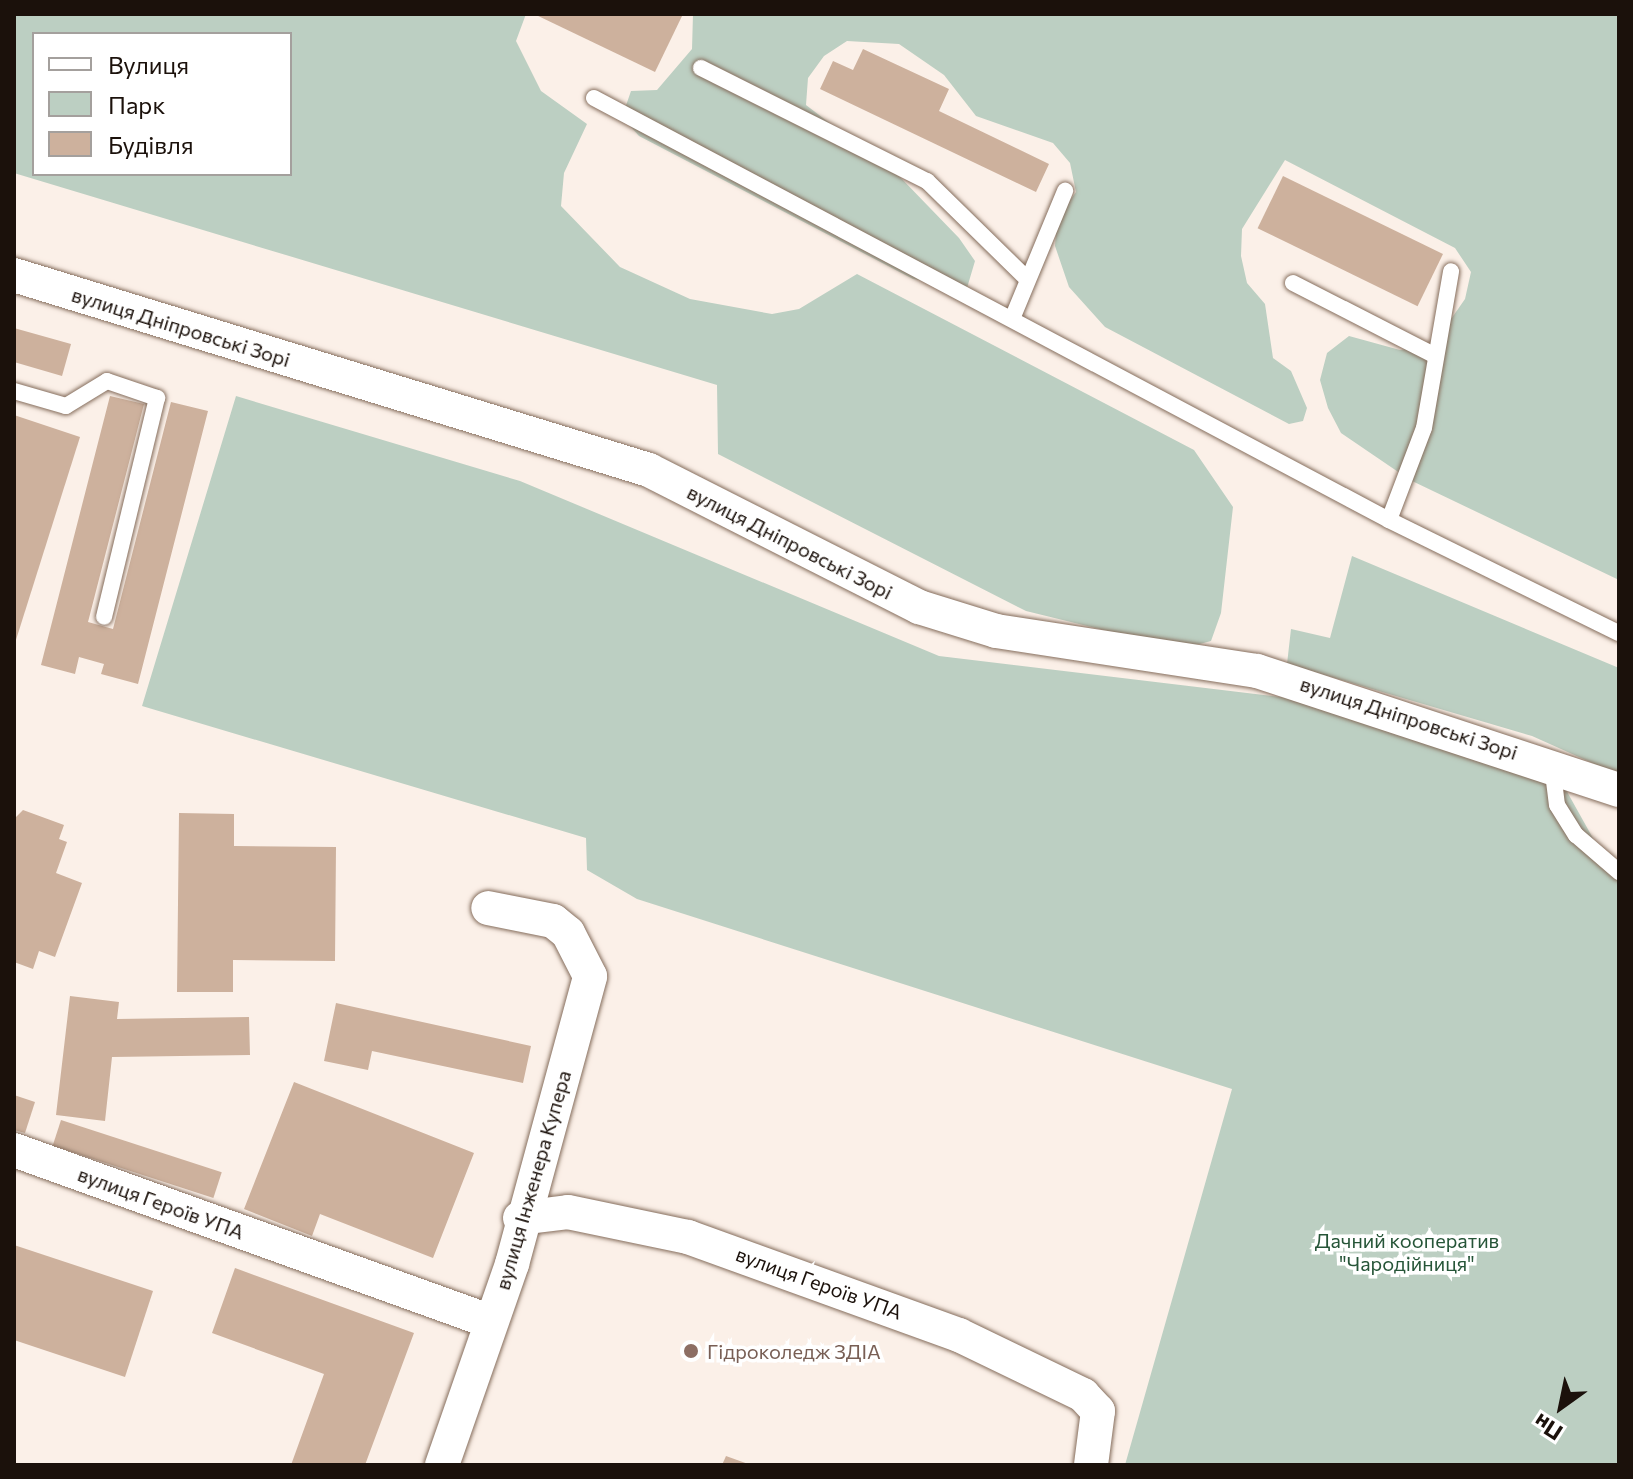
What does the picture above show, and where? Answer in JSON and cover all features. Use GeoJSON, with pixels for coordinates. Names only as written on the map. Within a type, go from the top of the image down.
{"type":"FeatureCollection","features":[{"type":"Feature","properties":{"kind":"street","name":"вулиця Дніпровські Зорі"},"geometry":{"type":"LineString","coordinates":[[14,275],[649,470],[919,607],[996,631],[1257,671],[1551,763],[1619,790]]}},
{"type":"Feature","properties":{"kind":"street","name":"вулиця Інженера Купера"},"geometry":{"type":"LineString","coordinates":[[442,1465],[489,1321],[590,976],[568,933],[553,921],[488,908]]}},
{"type":"Feature","properties":{"kind":"street","name":"вулиця Героїв УПА"},"geometry":{"type":"LineString","coordinates":[[14,1150],[489,1321]]}},
{"type":"Feature","properties":{"kind":"street","name":"вулиця Героїв УПА"},"geometry":{"type":"LineString","coordinates":[[520,1218],[568,1212],[688,1237],[959,1335],[1064,1382],[1098,1411],[1091,1465]]}},
{"type":"Feature","properties":{"kind":"lane"},"geometry":{"type":"LineString","coordinates":[[701,68],[927,181],[1026,278]]}},
{"type":"Feature","properties":{"kind":"lane"},"geometry":{"type":"LineString","coordinates":[[594,98],[1389,520],[1619,633]]}},
{"type":"Feature","properties":{"kind":"lane"},"geometry":{"type":"LineString","coordinates":[[1012,319],[1026,278],[1065,191]]}},
{"type":"Feature","properties":{"kind":"lane"},"geometry":{"type":"LineString","coordinates":[[1389,520],[1424,428],[1434,355],[1451,271]]}},
{"type":"Feature","properties":{"kind":"lane"},"geometry":{"type":"LineString","coordinates":[[1293,283],[1434,355]]}},
{"type":"Feature","properties":{"kind":"lane"},"geometry":{"type":"LineString","coordinates":[[14,391],[66,406],[107,381],[157,398],[104,617]]}},
{"type":"Feature","properties":{"kind":"lane"},"geometry":{"type":"LineString","coordinates":[[1551,763],[1557,805],[1576,835],[1619,872]]}},
{"type":"Feature","properties":{"kind":"green space"},"geometry":{"type":"Polygon","coordinates":[[[14,14],[526,14],[516,41],[541,91],[587,124],[564,173],[561,206],[620,267],[690,299],[772,314],[799,309],[857,274],[1194,450],[1233,507],[1221,613],[1211,641],[1181,649],[1026,611],[718,454],[717,385],[14,173],[14,14]]]}},
{"type":"Feature","properties":{"kind":"green space"},"geometry":{"type":"Polygon","coordinates":[[[693,14],[1619,14],[1619,580],[1410,480],[1341,433],[1328,408],[1320,380],[1327,353],[1349,336],[1400,350],[1433,345],[1465,299],[1471,272],[1455,248],[1285,160],[1242,229],[1241,256],[1247,283],[1265,304],[1273,358],[1291,371],[1307,408],[1303,421],[1289,424],[1105,327],[1069,287],[1055,246],[1057,219],[1076,192],[1070,163],[1053,143],[976,116],[944,75],[899,44],[847,41],[824,56],[808,78],[806,105],[900,177],[959,238],[975,261],[967,288],[913,279],[639,136],[622,117],[631,91],[657,90],[692,49],[693,14]]]}},
{"type":"Feature","properties":{"kind":"green space","name":"Дачний кооператив \"Чародійниця\""},"geometry":{"type":"Polygon","coordinates":[[[236,396],[520,481],[939,656],[1314,701],[1551,763],[1604,858],[1619,867],[1619,1465],[1125,1465],[1232,1089],[637,899],[587,870],[586,838],[142,706],[236,396]]]}},
{"type":"Feature","properties":{"kind":"green space"},"geometry":{"type":"Polygon","coordinates":[[[1352,556],[1619,668],[1619,775],[1532,736],[1287,664],[1291,629],[1330,638],[1352,556]]]}},
{"type":"Feature","properties":{"kind":"building"},"geometry":{"type":"Polygon","coordinates":[[[534,14],[683,14],[655,72],[534,14]]]}},
{"type":"Feature","properties":{"kind":"building"},"geometry":{"type":"Polygon","coordinates":[[[863,49],[949,89],[939,111],[1049,164],[1036,192],[820,89],[833,61],[853,70],[863,49]]]}},
{"type":"Feature","properties":{"kind":"building"},"geometry":{"type":"Polygon","coordinates":[[[1283,176],[1443,254],[1418,306],[1258,228],[1283,176]]]}},
{"type":"Feature","properties":{"kind":"building"},"geometry":{"type":"Polygon","coordinates":[[[14,328],[71,344],[62,376],[14,362],[14,328]]]}},
{"type":"Feature","properties":{"kind":"building"},"geometry":{"type":"Polygon","coordinates":[[[110,396],[144,404],[88,622],[113,629],[171,402],[208,411],[138,684],[101,674],[104,664],[79,657],[75,674],[41,665],[110,396]]]}},
{"type":"Feature","properties":{"kind":"building"},"geometry":{"type":"Polygon","coordinates":[[[14,415],[80,437],[15,643],[14,643],[14,415]]]}},
{"type":"Feature","properties":{"kind":"building"},"geometry":{"type":"Polygon","coordinates":[[[23,810],[64,825],[59,839],[67,842],[56,873],[82,883],[55,957],[39,951],[33,969],[14,962],[14,819],[23,810]]]}},
{"type":"Feature","properties":{"kind":"building"},"geometry":{"type":"Polygon","coordinates":[[[179,813],[234,814],[234,846],[336,847],[335,961],[233,960],[233,992],[177,992],[179,813]]]}},
{"type":"Feature","properties":{"kind":"building"},"geometry":{"type":"Polygon","coordinates":[[[70,996],[119,1002],[117,1019],[249,1017],[250,1055],[112,1057],[105,1121],[56,1115],[70,996]]]}},
{"type":"Feature","properties":{"kind":"building"},"geometry":{"type":"Polygon","coordinates":[[[336,1003],[531,1046],[523,1083],[372,1051],[368,1070],[324,1061],[336,1003]]]}},
{"type":"Feature","properties":{"kind":"building"},"geometry":{"type":"Polygon","coordinates":[[[294,1082],[474,1153],[433,1258],[320,1214],[312,1236],[244,1209],[294,1082]]]}},
{"type":"Feature","properties":{"kind":"building"},"geometry":{"type":"Polygon","coordinates":[[[14,1095],[35,1102],[25,1133],[14,1130],[14,1095]]]}},
{"type":"Feature","properties":{"kind":"building"},"geometry":{"type":"Polygon","coordinates":[[[61,1120],[222,1172],[213,1198],[53,1146],[61,1120]]]}},
{"type":"Feature","properties":{"kind":"building"},"geometry":{"type":"Polygon","coordinates":[[[14,1245],[153,1291],[125,1377],[14,1340],[14,1245]]]}},
{"type":"Feature","properties":{"kind":"building"},"geometry":{"type":"Polygon","coordinates":[[[235,1268],[414,1333],[365,1465],[291,1465],[324,1374],[212,1333],[235,1268]]]}},
{"type":"Feature","properties":{"kind":"building"},"geometry":{"type":"Polygon","coordinates":[[[726,1456],[751,1465],[722,1465],[726,1456]]]}},
{"type":"Feature","properties":{"kind":"place","name":"Гідроколедж ЗДIА"},"geometry":{"type":"Point","coordinates":[691,1351]}}]}
